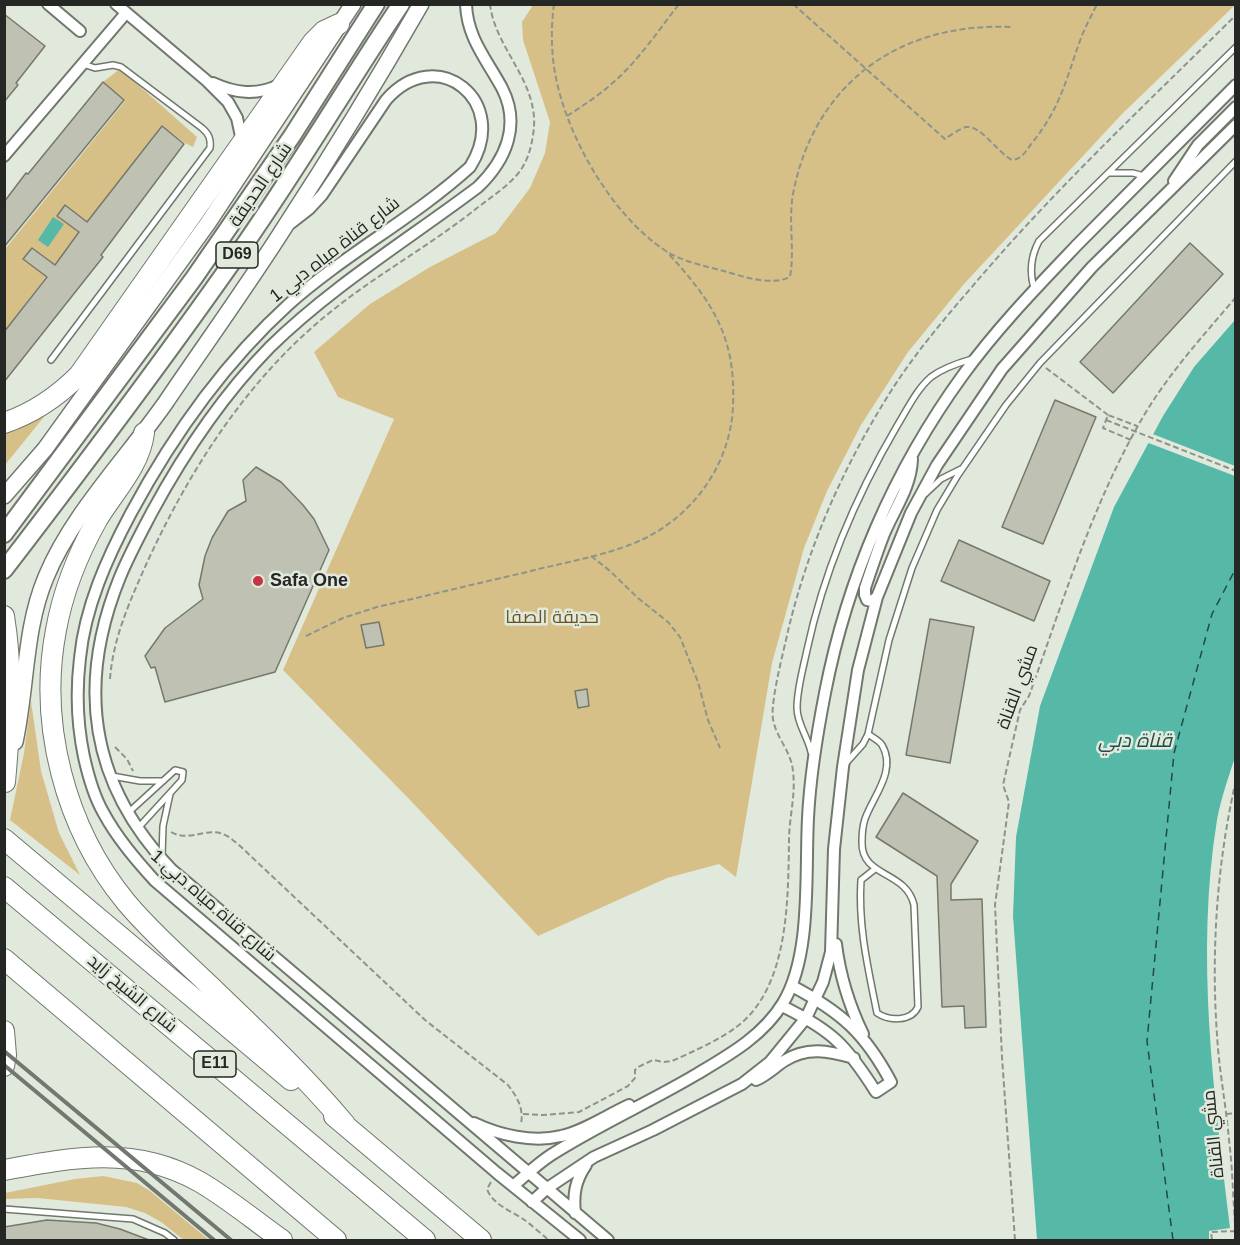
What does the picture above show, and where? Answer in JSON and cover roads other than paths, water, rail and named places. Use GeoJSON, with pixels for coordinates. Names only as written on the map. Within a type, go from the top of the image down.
{"type":"FeatureCollection","features":[{"type":"Feature","properties":{"kind":"highway"},"geometry":{"type":"LineString","coordinates":[[4,423],[32,412],[49,402],[79,375],[283,82],[313,42],[324,31],[339,24]]}},
{"type":"Feature","properties":{"kind":"highway"},"geometry":{"type":"LineString","coordinates":[[144,434],[136,459],[102,512],[75,565],[60,613],[51,665],[51,700],[54,740],[64,783],[88,845],[125,901],[155,933],[285,1057],[345,1124]]}},
{"type":"Feature","properties":{"kind":"highway"},"geometry":{"type":"LineString","coordinates":[[4,616],[8,637],[10,695],[5,782]]}},
{"type":"Feature","properties":{"kind":"highway"},"geometry":{"type":"LineString","coordinates":[[4,839],[481,1240]]}},
{"type":"Feature","properties":{"kind":"highway","name":"شارع الشيخ زايد"},"geometry":{"type":"LineString","coordinates":[[4,887],[425,1240]]}},
{"type":"Feature","properties":{"kind":"highway"},"geometry":{"type":"LineString","coordinates":[[4,959],[336,1240]]}},
{"type":"Feature","properties":{"kind":"highway"},"geometry":{"type":"LineString","coordinates":[[4,1031],[6,1055],[4,1066]]}},
{"type":"Feature","properties":{"kind":"highway"},"geometry":{"type":"LineString","coordinates":[[4,1170],[53,1160],[94,1156],[152,1163],[200,1182],[282,1240]]}},
{"type":"Feature","properties":{"kind":"main road"},"geometry":{"type":"LineString","coordinates":[[4,496],[29,468],[208,223],[353,4]]}},
{"type":"Feature","properties":{"kind":"main road","name":"شارع الحديقة"},"geometry":{"type":"LineString","coordinates":[[4,534],[44,483],[221,240],[292,136],[376,4]]}},
{"type":"Feature","properties":{"kind":"main road","name":"شارع الحديقة"},"geometry":{"type":"LineString","coordinates":[[4,570],[247,241],[401,4]]}},
{"type":"Feature","properties":{"kind":"main road"},"geometry":{"type":"LineString","coordinates":[[5,782],[18,726],[32,620],[53,560],[75,524],[144,434],[286,226],[421,4]]}},
{"type":"Feature","properties":{"kind":"street"},"geometry":{"type":"LineString","coordinates":[[48,4],[80,31]]}},
{"type":"Feature","properties":{"kind":"street"},"geometry":{"type":"LineString","coordinates":[[116,4],[207,81],[234,110],[240,127],[242,143]]}},
{"type":"Feature","properties":{"kind":"street","name":"شارع قناة مياه دبي 1"},"geometry":{"type":"LineString","coordinates":[[466,4],[470,31],[477,50],[502,88],[508,102],[510,121],[508,140],[502,158],[492,174],[478,187],[330,295],[270,348],[210,417],[161,496],[120,576],[106,617],[96,660],[94,697],[98,731],[110,776],[128,813],[163,860],[460,1116],[608,1240]]}},
{"type":"Feature","properties":{"kind":"street"},"geometry":{"type":"LineString","coordinates":[[6,152],[126,13]]}},
{"type":"Feature","properties":{"kind":"street","name":"شارع قناة مياه دبي 1"},"geometry":{"type":"LineString","coordinates":[[286,226],[316,202],[386,100],[405,83],[417,78],[432,76],[447,79],[461,86],[472,96],[480,110],[483,140],[470,168],[324,276],[268,325],[249,344],[199,404],[146,485],[108,559],[90,612],[80,656],[77,695],[80,734],[88,772],[102,811],[117,836],[155,881],[513,1186],[580,1240]]}},
{"type":"Feature","properties":{"kind":"street"},"geometry":{"type":"LineString","coordinates":[[207,81],[246,93],[270,89],[283,82]]}},
{"type":"Feature","properties":{"kind":"street"},"geometry":{"type":"LineString","coordinates":[[513,1186],[549,1156],[737,1050],[765,1026],[782,1006],[792,986],[798,963],[804,920],[812,772],[825,693],[847,603],[877,523],[927,429],[976,357],[1035,290],[1144,176],[1236,85]]}},
{"type":"Feature","properties":{"kind":"street"},"geometry":{"type":"LineString","coordinates":[[1169,192],[1178,173],[1198,145],[1236,107]]}},
{"type":"Feature","properties":{"kind":"street"},"geometry":{"type":"LineString","coordinates":[[532,1202],[546,1189],[594,1157],[663,1125],[742,1084],[770,1062],[806,1018],[823,982],[831,952],[834,849],[843,767],[858,670],[877,597],[917,501],[937,465],[1002,369],[1092,267],[1236,124]]}},
{"type":"Feature","properties":{"kind":"street"},"geometry":{"type":"LineString","coordinates":[[877,597],[872,601],[867,600],[866,588],[885,533],[907,487],[911,475],[912,455]]}},
{"type":"Feature","properties":{"kind":"street"},"geometry":{"type":"LineString","coordinates":[[782,1006],[806,1018],[836,1038],[854,1058],[876,1092],[891,1082],[866,1040],[843,985],[838,965],[833,918]]}},
{"type":"Feature","properties":{"kind":"street"},"geometry":{"type":"LineString","coordinates":[[792,986],[816,998],[866,1040]]}},
{"type":"Feature","properties":{"kind":"street"},"geometry":{"type":"LineString","coordinates":[[742,1084],[759,1079],[784,1061],[807,1051],[821,1050],[854,1058]]}},
{"type":"Feature","properties":{"kind":"street"},"geometry":{"type":"LineString","coordinates":[[460,1116],[499,1132],[537,1138],[560,1137],[638,1100],[649,1101]]}},
{"type":"Feature","properties":{"kind":"street"},"geometry":{"type":"LineString","coordinates":[[575,1213],[573,1200],[579,1176],[594,1157]]}},
{"type":"Feature","properties":{"kind":"lane"},"geometry":{"type":"LineString","coordinates":[[1035,290],[1031,269],[1040,241],[1236,46]]}},
{"type":"Feature","properties":{"kind":"lane"},"geometry":{"type":"LineString","coordinates":[[51,360],[210,148],[211,140],[202,128],[121,67],[113,65],[95,68],[81,64]]}},
{"type":"Feature","properties":{"kind":"lane"},"geometry":{"type":"LineString","coordinates":[[843,767],[868,734],[889,640],[912,568],[937,510],[963,468],[1006,405],[1040,363],[1236,161]]}},
{"type":"Feature","properties":{"kind":"lane"},"geometry":{"type":"LineString","coordinates":[[1109,172],[1144,176]]}},
{"type":"Feature","properties":{"kind":"lane"},"geometry":{"type":"LineString","coordinates":[[812,772],[811,748],[797,711],[798,697],[812,627],[828,573],[847,523],[883,452],[929,378],[939,371],[976,357]]}},
{"type":"Feature","properties":{"kind":"lane"},"geometry":{"type":"LineString","coordinates":[[917,501],[941,479],[963,468]]}},
{"type":"Feature","properties":{"kind":"lane"},"geometry":{"type":"LineString","coordinates":[[868,734],[882,744],[886,756],[886,770],[879,792],[865,819],[861,843],[865,858],[875,869],[899,882],[911,895],[914,905],[918,1007],[916,1012],[909,1017],[891,1018],[877,1013],[862,939],[860,900],[861,880],[875,869]]}},
{"type":"Feature","properties":{"kind":"lane"},"geometry":{"type":"LineString","coordinates":[[128,813],[175,770],[179,769],[183,772],[183,779],[138,828]]}},
{"type":"Feature","properties":{"kind":"lane"},"geometry":{"type":"LineString","coordinates":[[110,776],[131,780],[164,780]]}},
{"type":"Feature","properties":{"kind":"lane"},"geometry":{"type":"LineString","coordinates":[[163,860],[163,826],[170,792]]}},
{"type":"Feature","properties":{"kind":"lane"},"geometry":{"type":"LineString","coordinates":[[4,1209],[133,1219],[165,1233],[174,1240]]}},
{"type":"Feature","properties":{"kind":"water"},"geometry":{"type":"Polygon","coordinates":[[[53,217],[64,224],[48,247],[38,240],[53,217]]]}},
{"type":"Feature","properties":{"kind":"water","name":"قناة دبي"},"geometry":{"type":"Polygon","coordinates":[[[1235,320],[1236,754],[1217,820],[1211,871],[1207,973],[1213,1076],[1230,1228],[1209,1231],[1209,1240],[1037,1240],[1013,916],[1016,837],[1040,706],[1114,507],[1163,416],[1194,367],[1235,320]]]}},
{"type":"Feature","properties":{"kind":"railway"},"geometry":{"type":"LineString","coordinates":[[4,1051],[231,1240]]}},
{"type":"Feature","properties":{"kind":"railway"},"geometry":{"type":"LineString","coordinates":[[4,1065],[214,1240]]}},
{"type":"Feature","properties":{"kind":"place","name":"Safa One"},"geometry":{"type":"Point","coordinates":[258,581]}},
{"type":"Feature","properties":{"kind":"park label","name":"حديقة الصفا"},"geometry":{"type":"Point","coordinates":[552,618]}}]}
